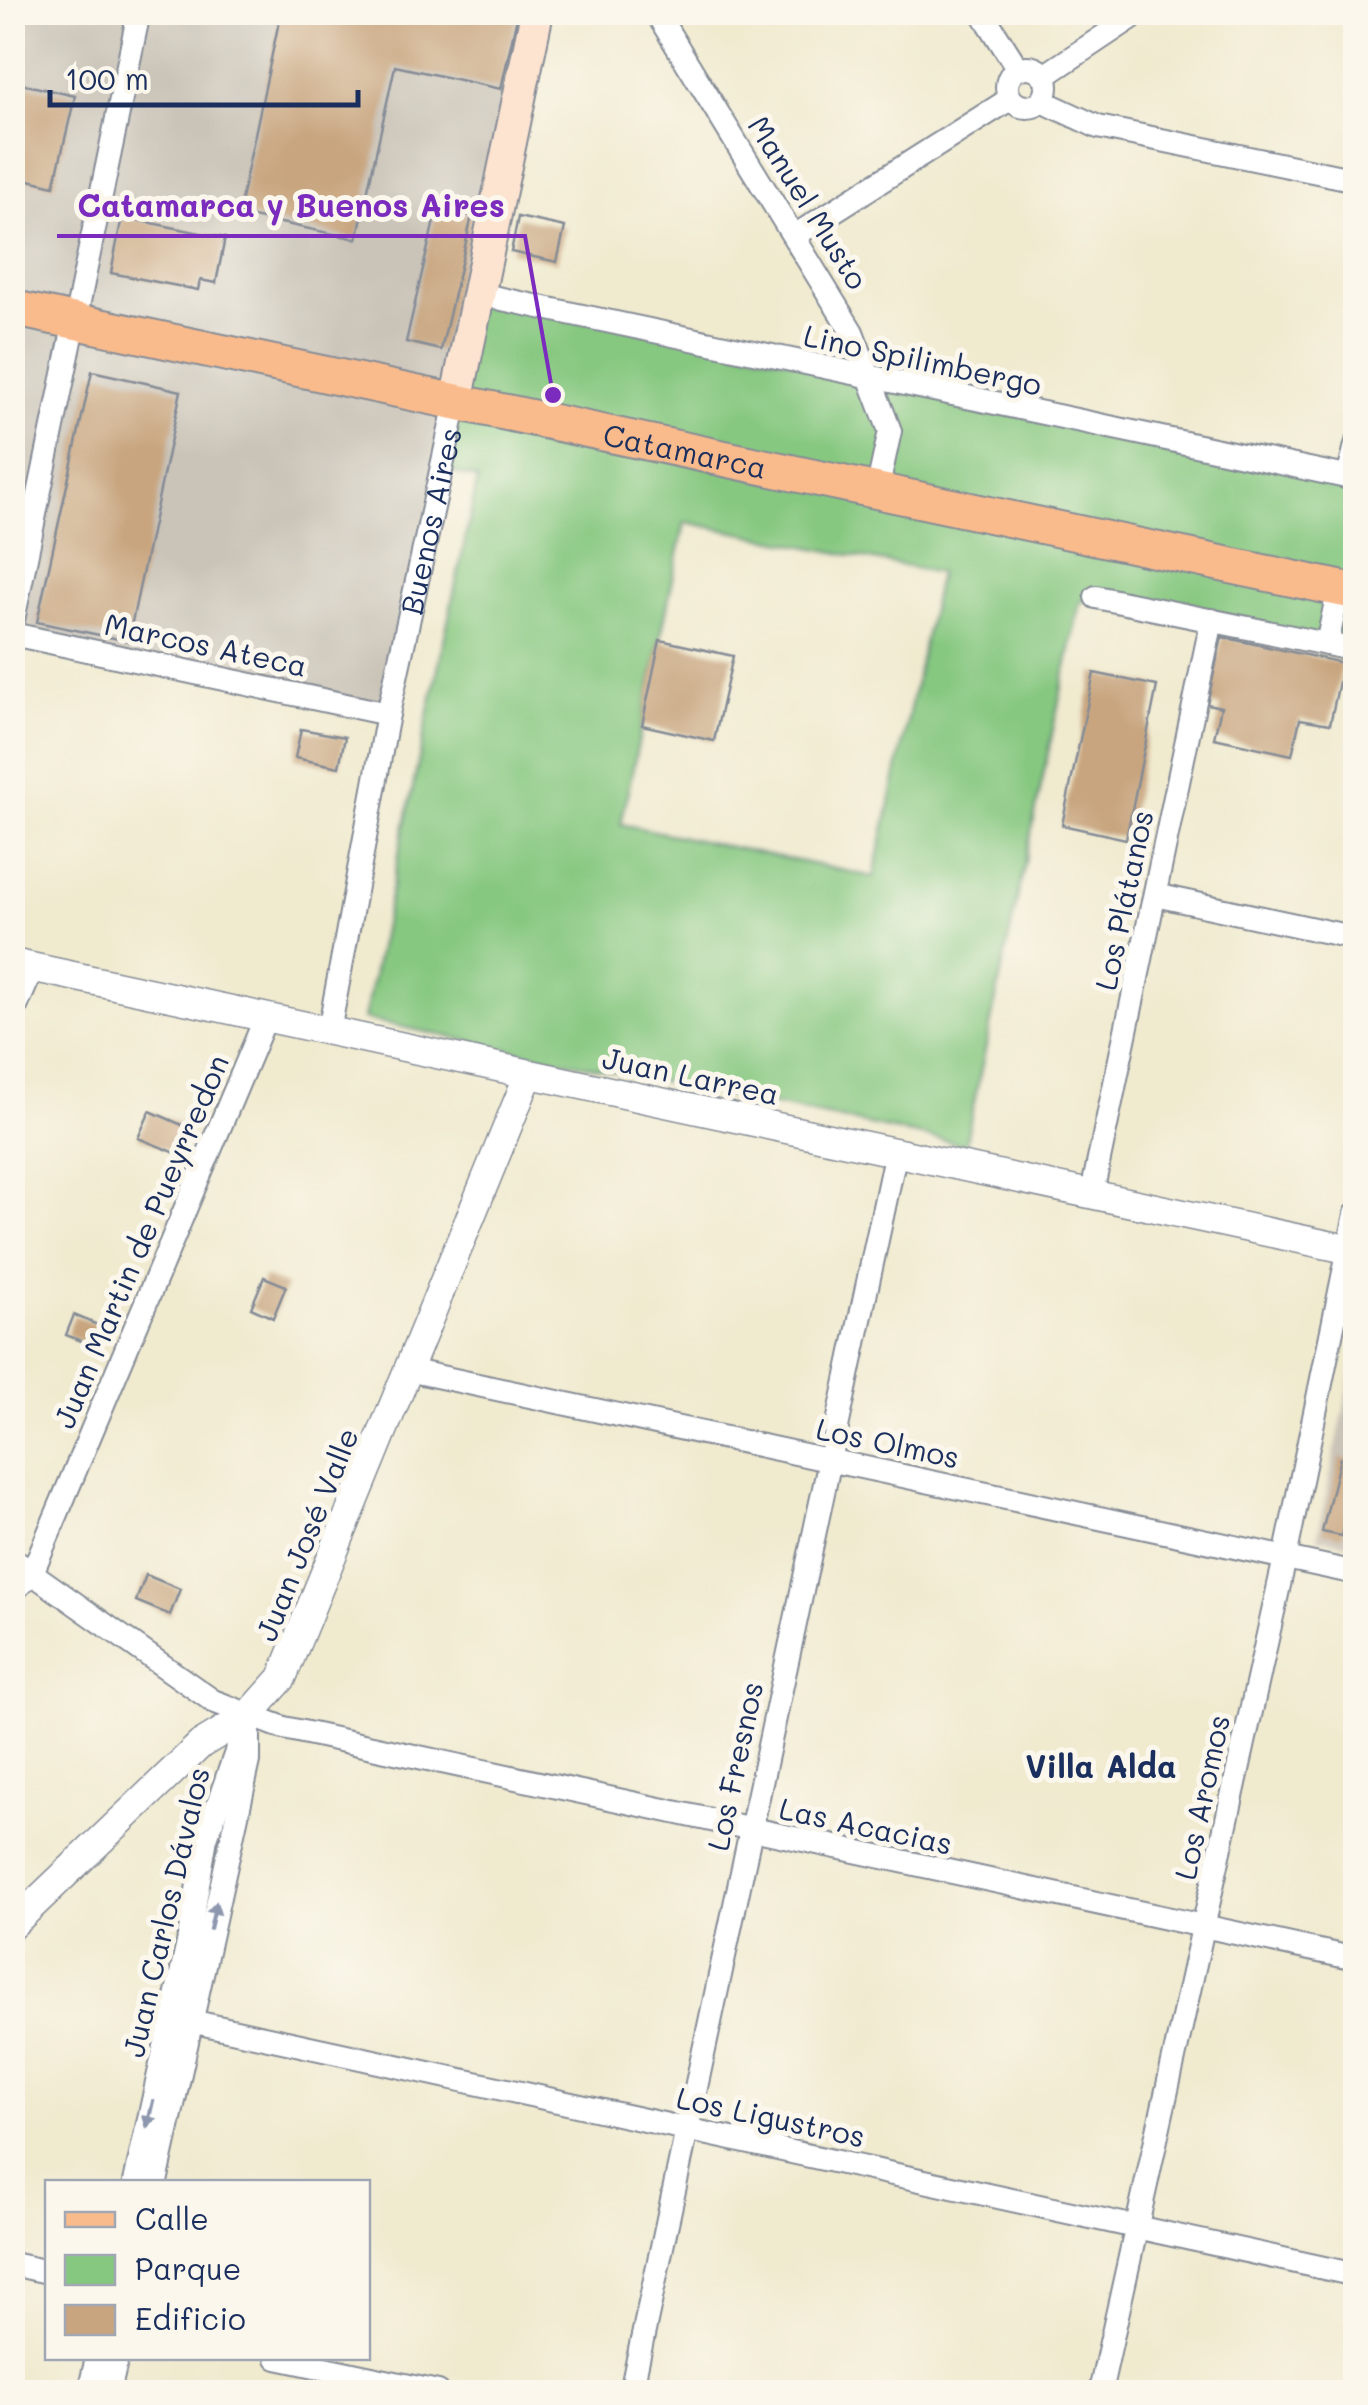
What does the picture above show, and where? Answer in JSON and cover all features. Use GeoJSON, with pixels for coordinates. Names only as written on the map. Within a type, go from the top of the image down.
{"type":"FeatureCollection","features":[{"type":"Feature","properties":{"kind":"main road","name":"Buenos Aires"},"geometry":{"type":"LineString","coordinates":[[456,402],[536,12]]}},
{"type":"Feature","properties":{"kind":"main road","name":"Catamarca"},"geometry":{"type":"LineString","coordinates":[[12,308],[1347,590]]}},
{"type":"Feature","properties":{"kind":"street"},"geometry":{"type":"LineString","coordinates":[[12,626],[139,12]]}},
{"type":"Feature","properties":{"kind":"street","name":"Manuel Musto"},"geometry":{"type":"LineString","coordinates":[[656,12],[852,332],[874,380],[890,431],[877,490]]}},
{"type":"Feature","properties":{"kind":"street"},"geometry":{"type":"LineString","coordinates":[[982,12],[1018,69]]}},
{"type":"Feature","properties":{"kind":"street"},"geometry":{"type":"LineString","coordinates":[[1044,76],[1140,12]]}},
{"type":"Feature","properties":{"kind":"street"},"geometry":{"type":"LineString","coordinates":[[1029,67],[1044,76],[1047,89],[1042,101],[1026,108],[1010,99],[1006,86],[1018,69],[1029,67]]}},
{"type":"Feature","properties":{"kind":"street"},"geometry":{"type":"LineString","coordinates":[[796,235],[1010,99]]}},
{"type":"Feature","properties":{"kind":"street"},"geometry":{"type":"LineString","coordinates":[[1042,101],[1098,127],[1356,180]]}},
{"type":"Feature","properties":{"kind":"street","name":"Lino Spilimbergo"},"geometry":{"type":"LineString","coordinates":[[478,294],[1352,479]]}},
{"type":"Feature","properties":{"kind":"street","name":"Buenos Aires"},"geometry":{"type":"LineString","coordinates":[[329,1031],[388,714],[456,402]]}},
{"type":"Feature","properties":{"kind":"street"},"geometry":{"type":"LineString","coordinates":[[1352,479],[1356,445]]}},
{"type":"Feature","properties":{"kind":"street"},"geometry":{"type":"LineString","coordinates":[[1327,644],[1347,590]]}},
{"type":"Feature","properties":{"kind":"street"},"geometry":{"type":"LineString","coordinates":[[1096,596],[1356,650]]}},
{"type":"Feature","properties":{"kind":"street","name":"Los Plátanos"},"geometry":{"type":"LineString","coordinates":[[1092,1193],[1212,620]]}},
{"type":"Feature","properties":{"kind":"street","name":"Marcos Ateca"},"geometry":{"type":"LineString","coordinates":[[12,634],[388,714]]}},
{"type":"Feature","properties":{"kind":"street"},"geometry":{"type":"LineString","coordinates":[[1155,895],[1356,938]]}},
{"type":"Feature","properties":{"kind":"street"},"geometry":{"type":"LineString","coordinates":[[12,1016],[23,966]]}},
{"type":"Feature","properties":{"kind":"street","name":"Juan Larrea"},"geometry":{"type":"LineString","coordinates":[[23,966],[1352,1250]]}},
{"type":"Feature","properties":{"kind":"street","name":"Juan Martin de Pueyrredon"},"geometry":{"type":"LineString","coordinates":[[12,1592],[266,1018]]}},
{"type":"Feature","properties":{"kind":"street","name":"Juan José Valle"},"geometry":{"type":"LineString","coordinates":[[12,1925],[201,1744],[249,1714],[282,1678],[530,1074]]}},
{"type":"Feature","properties":{"kind":"street","name":"Los Fresnos"},"geometry":{"type":"LineString","coordinates":[[630,2392],[896,1151]]}},
{"type":"Feature","properties":{"kind":"street","name":"Los Aromos"},"geometry":{"type":"LineString","coordinates":[[1100,2392],[1352,1250],[1356,1214]]}},
{"type":"Feature","properties":{"kind":"street","name":"Los Olmos"},"geometry":{"type":"LineString","coordinates":[[408,1370],[1356,1573]]}},
{"type":"Feature","properties":{"kind":"street","name":"Las Acacias"},"geometry":{"type":"LineString","coordinates":[[22,1566],[213,1701],[284,1728],[1356,1960]]}},
{"type":"Feature","properties":{"kind":"street","name":"Juan Carlos Dávalos"},"geometry":{"type":"LineString","coordinates":[[136,2180],[249,1762],[249,1714]]}},
{"type":"Feature","properties":{"kind":"street","name":"Juan Carlos Dávalos"},"geometry":{"type":"LineString","coordinates":[[156,2180],[181,2019]]}},
{"type":"Feature","properties":{"kind":"street","name":"Los Ligustros"},"geometry":{"type":"LineString","coordinates":[[181,2019],[1356,2275]]}},
{"type":"Feature","properties":{"kind":"street"},"geometry":{"type":"LineString","coordinates":[[12,2264],[45,2271]]}},
{"type":"Feature","properties":{"kind":"street"},"geometry":{"type":"LineString","coordinates":[[89,2392],[96,2360]]}},
{"type":"Feature","properties":{"kind":"street"},"geometry":{"type":"LineString","coordinates":[[110,2392],[118,2360]]}},
{"type":"Feature","properties":{"kind":"street"},"geometry":{"type":"LineString","coordinates":[[286,2360],[438,2392]]}},
{"type":"Feature","properties":{"kind":"shaded area"},"geometry":{"type":"Polygon","coordinates":[[[13,13],[537,13],[388,714],[13,634],[13,13]]]}},
{"type":"Feature","properties":{"kind":"shaded area"},"geometry":{"type":"Polygon","coordinates":[[[1355,1356],[1355,1546],[1317,1538],[1355,1356]]]}},
{"type":"Feature","properties":{"kind":"green space"},"geometry":{"type":"Polygon","coordinates":[[[478,294],[1355,479],[1355,650],[1097,597],[1080,602],[965,1145],[364,1019],[478,479],[441,469],[478,294]],[[685,522],[621,824],[874,877],[939,573],[685,522]]]}},
{"type":"Feature","properties":{"kind":"building"},"geometry":{"type":"Polygon","coordinates":[[[281,12],[518,12],[501,89],[395,66],[357,239],[238,214],[281,12]]]}},
{"type":"Feature","properties":{"kind":"building"},"geometry":{"type":"Polygon","coordinates":[[[13,82],[75,96],[54,186],[12,176],[13,82]]]}},
{"type":"Feature","properties":{"kind":"building"},"geometry":{"type":"Polygon","coordinates":[[[437,208],[472,216],[441,350],[406,342],[437,208]]]}},
{"type":"Feature","properties":{"kind":"building"},"geometry":{"type":"Polygon","coordinates":[[[122,217],[225,238],[216,283],[200,280],[198,290],[111,273],[122,217]]]}},
{"type":"Feature","properties":{"kind":"building"},"geometry":{"type":"Polygon","coordinates":[[[518,217],[565,227],[557,262],[511,252],[518,217]]]}},
{"type":"Feature","properties":{"kind":"building"},"geometry":{"type":"Polygon","coordinates":[[[92,371],[181,391],[128,641],[37,622],[92,371]]]}},
{"type":"Feature","properties":{"kind":"building"},"geometry":{"type":"Polygon","coordinates":[[[1222,637],[1343,663],[1330,724],[1300,719],[1292,755],[1214,738],[1221,707],[1207,704],[1222,637]]]}},
{"type":"Feature","properties":{"kind":"building"},"geometry":{"type":"Polygon","coordinates":[[[660,640],[733,656],[714,741],[642,725],[660,640]]]}},
{"type":"Feature","properties":{"kind":"building"},"geometry":{"type":"Polygon","coordinates":[[[1094,673],[1157,686],[1126,839],[1062,825],[1094,673]]]}},
{"type":"Feature","properties":{"kind":"building"},"geometry":{"type":"Polygon","coordinates":[[[301,729],[345,737],[339,767],[295,758],[301,729]]]}},
{"type":"Feature","properties":{"kind":"building"},"geometry":{"type":"Polygon","coordinates":[[[150,1111],[189,1128],[178,1154],[138,1138],[150,1111]]]}},
{"type":"Feature","properties":{"kind":"building"},"geometry":{"type":"Polygon","coordinates":[[[264,1277],[286,1286],[273,1318],[251,1308],[264,1277]]]}},
{"type":"Feature","properties":{"kind":"building"},"geometry":{"type":"Polygon","coordinates":[[[74,1315],[102,1327],[94,1346],[66,1335],[74,1315]]]}},
{"type":"Feature","properties":{"kind":"building"},"geometry":{"type":"Polygon","coordinates":[[[1340,1458],[1356,1462],[1356,1501],[1351,1500],[1342,1536],[1322,1532],[1340,1458]]]}},
{"type":"Feature","properties":{"kind":"building"},"geometry":{"type":"Polygon","coordinates":[[[146,1575],[180,1589],[170,1615],[136,1601],[146,1575]]]}},
{"type":"Feature","properties":{"kind":"place","name":"Catamarca y Buenos Aires"},"geometry":{"type":"Point","coordinates":[553,395]}},
{"type":"Feature","properties":{"kind":"district","name":"Villa Alda"},"geometry":{"type":"Point","coordinates":[1101,1765]}}]}
